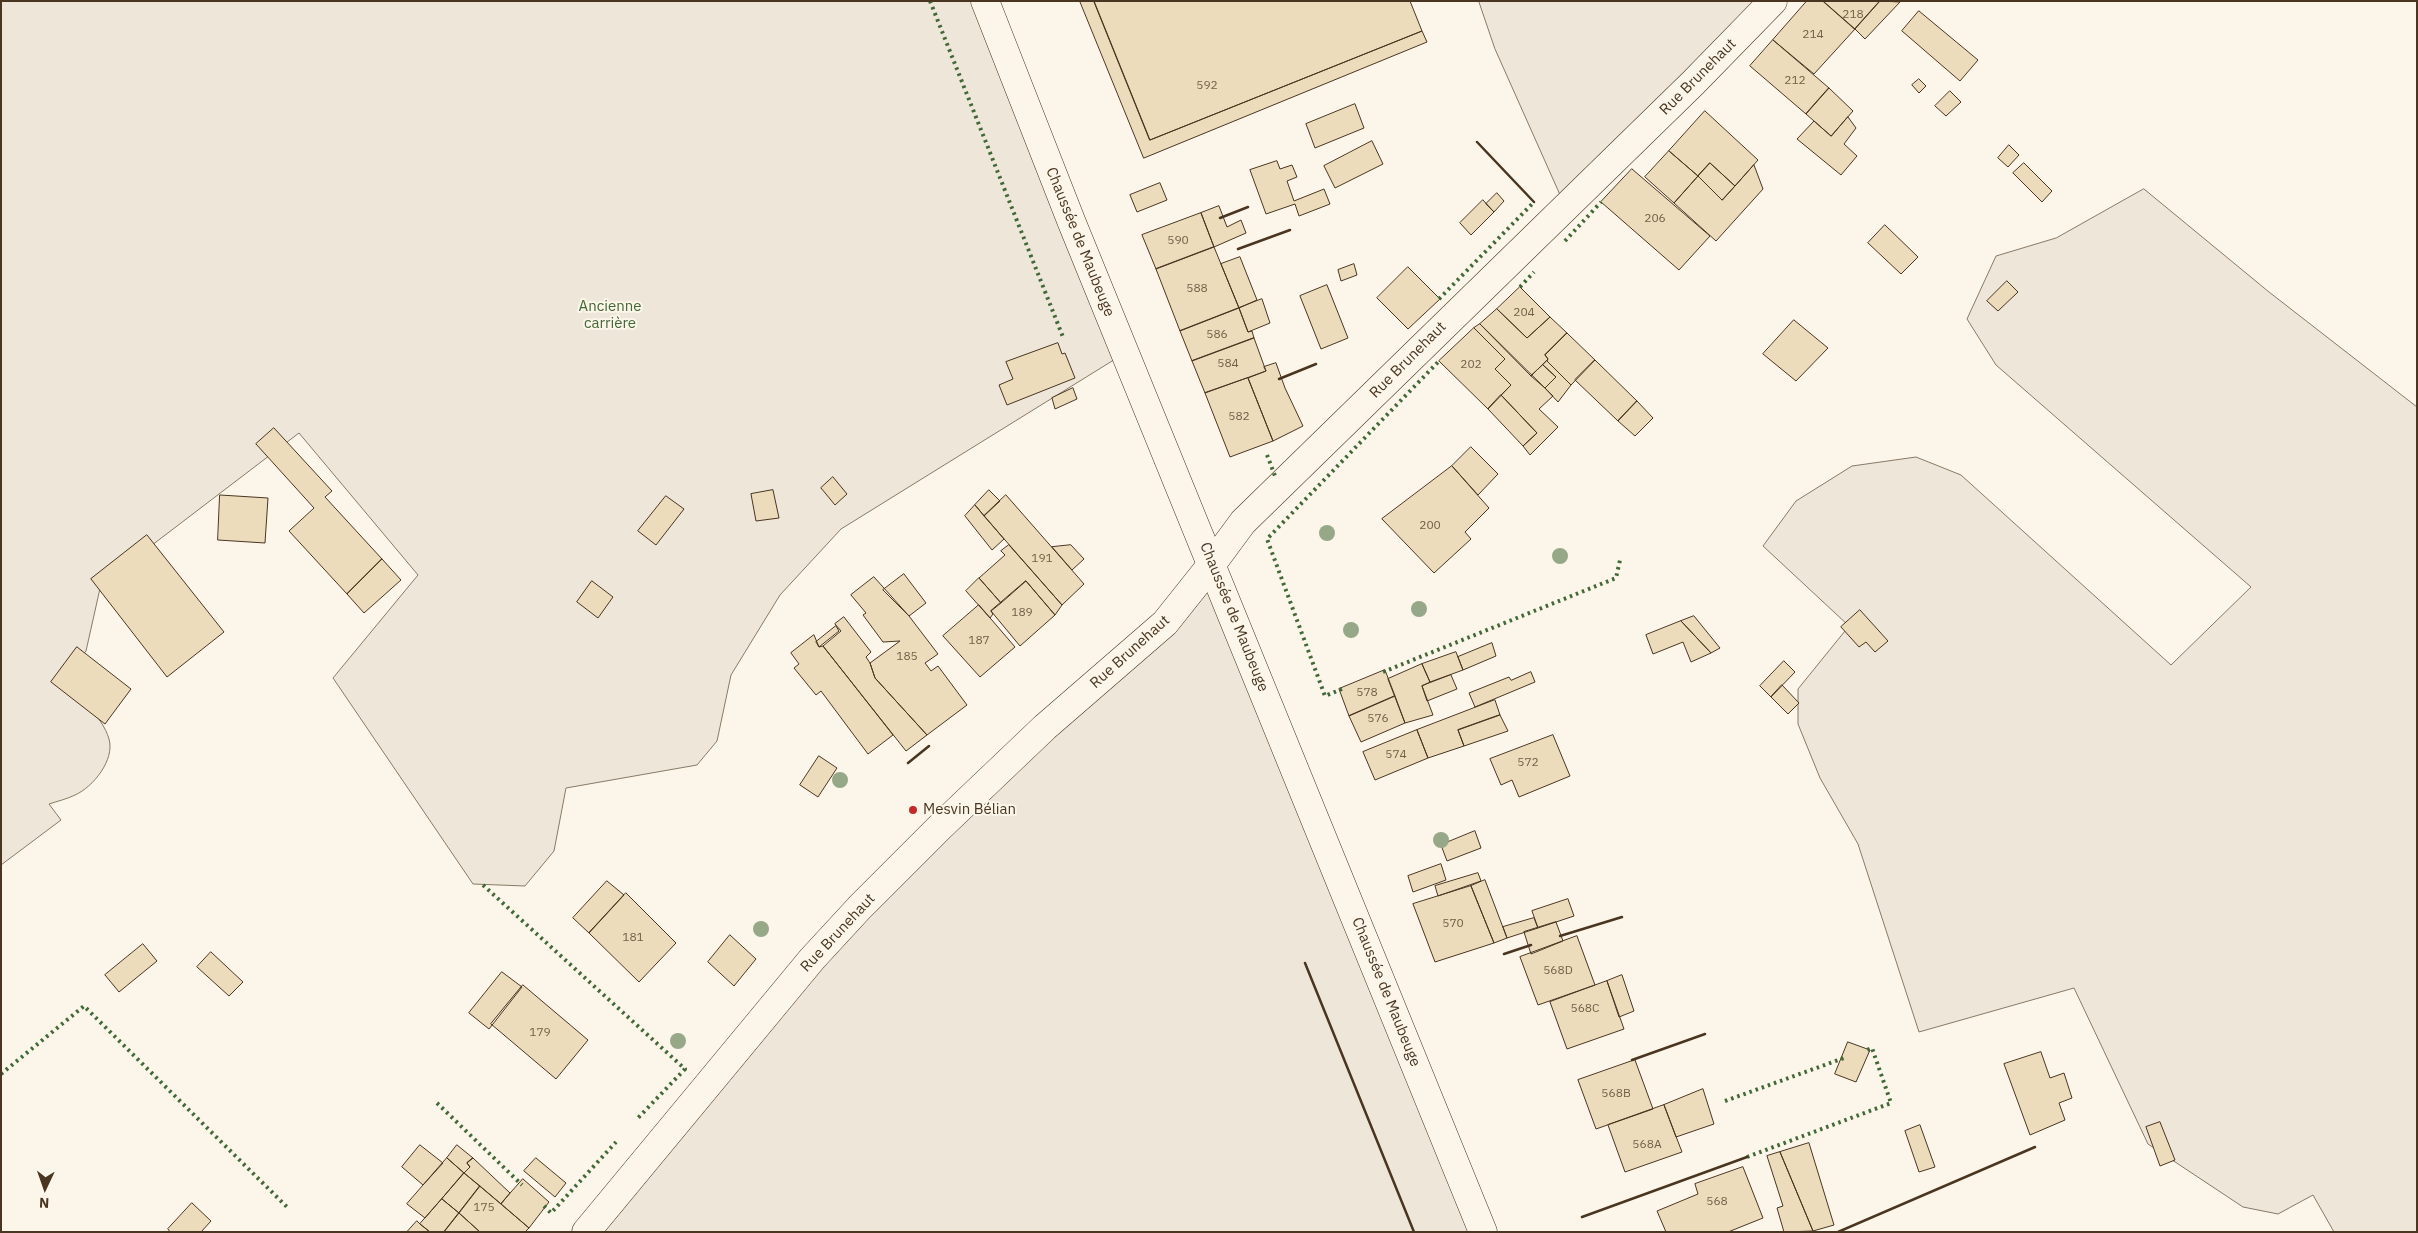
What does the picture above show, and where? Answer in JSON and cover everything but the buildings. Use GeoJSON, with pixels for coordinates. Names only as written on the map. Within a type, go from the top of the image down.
{"type":"FeatureCollection","features":[{"type":"Feature","properties":{"kind":"street","name":"Chaussée de Maubeuge"},"geometry":{"type":"LineString","coordinates":[[985,1],[1083,249],[1482,1232]]}},
{"type":"Feature","properties":{"kind":"street","name":"Rue Brunehaut"},"geometry":{"type":"LineString","coordinates":[[586,1232],[775,1002],[842,927],[940,827],[1045,727],[1165,623],[1243,522],[1693,83],[1773,1]]}},
{"type":"Feature","properties":{"kind":"green space","name":"Ancienne carrière"},"geometry":{"type":"Polygon","coordinates":[[[1,1],[985,1],[1125,353],[841,529],[780,595],[731,675],[717,741],[697,765],[566,788],[554,851],[525,886],[473,884],[333,678],[418,575],[299,433],[101,584],[86,651],[60,680],[88,706],[106,730],[110,747],[106,764],[89,786],[82,791],[49,804],[61,820],[1,865],[1,1]]]}},
{"type":"Feature","properties":{"kind":"green space"},"geometry":{"type":"Polygon","coordinates":[[[1479,1],[1773,1],[1565,206],[1495,49],[1479,1]]]}},
{"type":"Feature","properties":{"kind":"green space"},"geometry":{"type":"Polygon","coordinates":[[[2144,189],[2269,292],[2417,407],[2417,1232],[2334,1232],[2313,1195],[2278,1214],[2243,1207],[2148,1144],[2074,988],[1919,1032],[1858,844],[1820,778],[1798,724],[1798,689],[1849,626],[1763,546],[1796,501],[1852,466],[1916,457],[1961,475],[2171,665],[2251,587],[1996,365],[1967,319],[1996,256],[2056,238],[2144,189]]]}},
{"type":"Feature","properties":{"kind":"green space"},"geometry":{"type":"Polygon","coordinates":[[[1212,564],[1483,1232],[586,1232],[769,1009],[1212,564]]]}},
{"type":"Feature","properties":{"kind":"hedge"},"geometry":{"type":"LineString","coordinates":[[930,1],[1063,337]]}},
{"type":"Feature","properties":{"kind":"hedge"},"geometry":{"type":"LineString","coordinates":[[1439,299],[1534,202]]}},
{"type":"Feature","properties":{"kind":"hedge"},"geometry":{"type":"LineString","coordinates":[[1565,241],[1601,202]]}},
{"type":"Feature","properties":{"kind":"hedge"},"geometry":{"type":"LineString","coordinates":[[1520,287],[1534,272]]}},
{"type":"Feature","properties":{"kind":"hedge"},"geometry":{"type":"LineString","coordinates":[[1342,689],[1325,696],[1267,539],[1439,361]]}},
{"type":"Feature","properties":{"kind":"hedge"},"geometry":{"type":"LineString","coordinates":[[1267,455],[1275,476]]}},
{"type":"Feature","properties":{"kind":"hedge"},"geometry":{"type":"LineString","coordinates":[[1383,672],[1616,578],[1620,560]]}},
{"type":"Feature","properties":{"kind":"hedge"},"geometry":{"type":"LineString","coordinates":[[483,885],[685,1069],[637,1119]]}},
{"type":"Feature","properties":{"kind":"hedge"},"geometry":{"type":"LineString","coordinates":[[1,1074],[84,1006],[288,1208]]}},
{"type":"Feature","properties":{"kind":"hedge"},"geometry":{"type":"LineString","coordinates":[[1747,1157],[1891,1103],[1872,1048],[1867,1050]]}},
{"type":"Feature","properties":{"kind":"hedge"},"geometry":{"type":"LineString","coordinates":[[1725,1101],[1844,1058]]}},
{"type":"Feature","properties":{"kind":"hedge"},"geometry":{"type":"LineString","coordinates":[[437,1103],[522,1185]]}},
{"type":"Feature","properties":{"kind":"hedge"},"geometry":{"type":"LineString","coordinates":[[544,1206],[551,1213],[616,1142]]}},
{"type":"Feature","properties":{"kind":"wall"},"geometry":{"type":"LineString","coordinates":[[1477,142],[1534,202]]}},
{"type":"Feature","properties":{"kind":"wall"},"geometry":{"type":"LineString","coordinates":[[1220,218],[1248,207]]}},
{"type":"Feature","properties":{"kind":"wall"},"geometry":{"type":"LineString","coordinates":[[1238,249],[1290,230]]}},
{"type":"Feature","properties":{"kind":"wall"},"geometry":{"type":"LineString","coordinates":[[1279,379],[1316,364]]}},
{"type":"Feature","properties":{"kind":"wall"},"geometry":{"type":"LineString","coordinates":[[908,763],[929,746]]}},
{"type":"Feature","properties":{"kind":"wall"},"geometry":{"type":"LineString","coordinates":[[1560,936],[1622,917]]}},
{"type":"Feature","properties":{"kind":"wall"},"geometry":{"type":"LineString","coordinates":[[1504,954],[1531,945]]}},
{"type":"Feature","properties":{"kind":"wall"},"geometry":{"type":"LineString","coordinates":[[1305,963],[1414,1232]]}},
{"type":"Feature","properties":{"kind":"wall"},"geometry":{"type":"LineString","coordinates":[[1632,1060],[1705,1034]]}},
{"type":"Feature","properties":{"kind":"wall"},"geometry":{"type":"LineString","coordinates":[[1838,1232],[2035,1147]]}},
{"type":"Feature","properties":{"kind":"wall"},"geometry":{"type":"LineString","coordinates":[[1582,1217],[1747,1157]]}},
{"type":"Feature","properties":{"kind":"place","name":"Mesvin Bélian"},"geometry":{"type":"Point","coordinates":[913,810]}}]}
